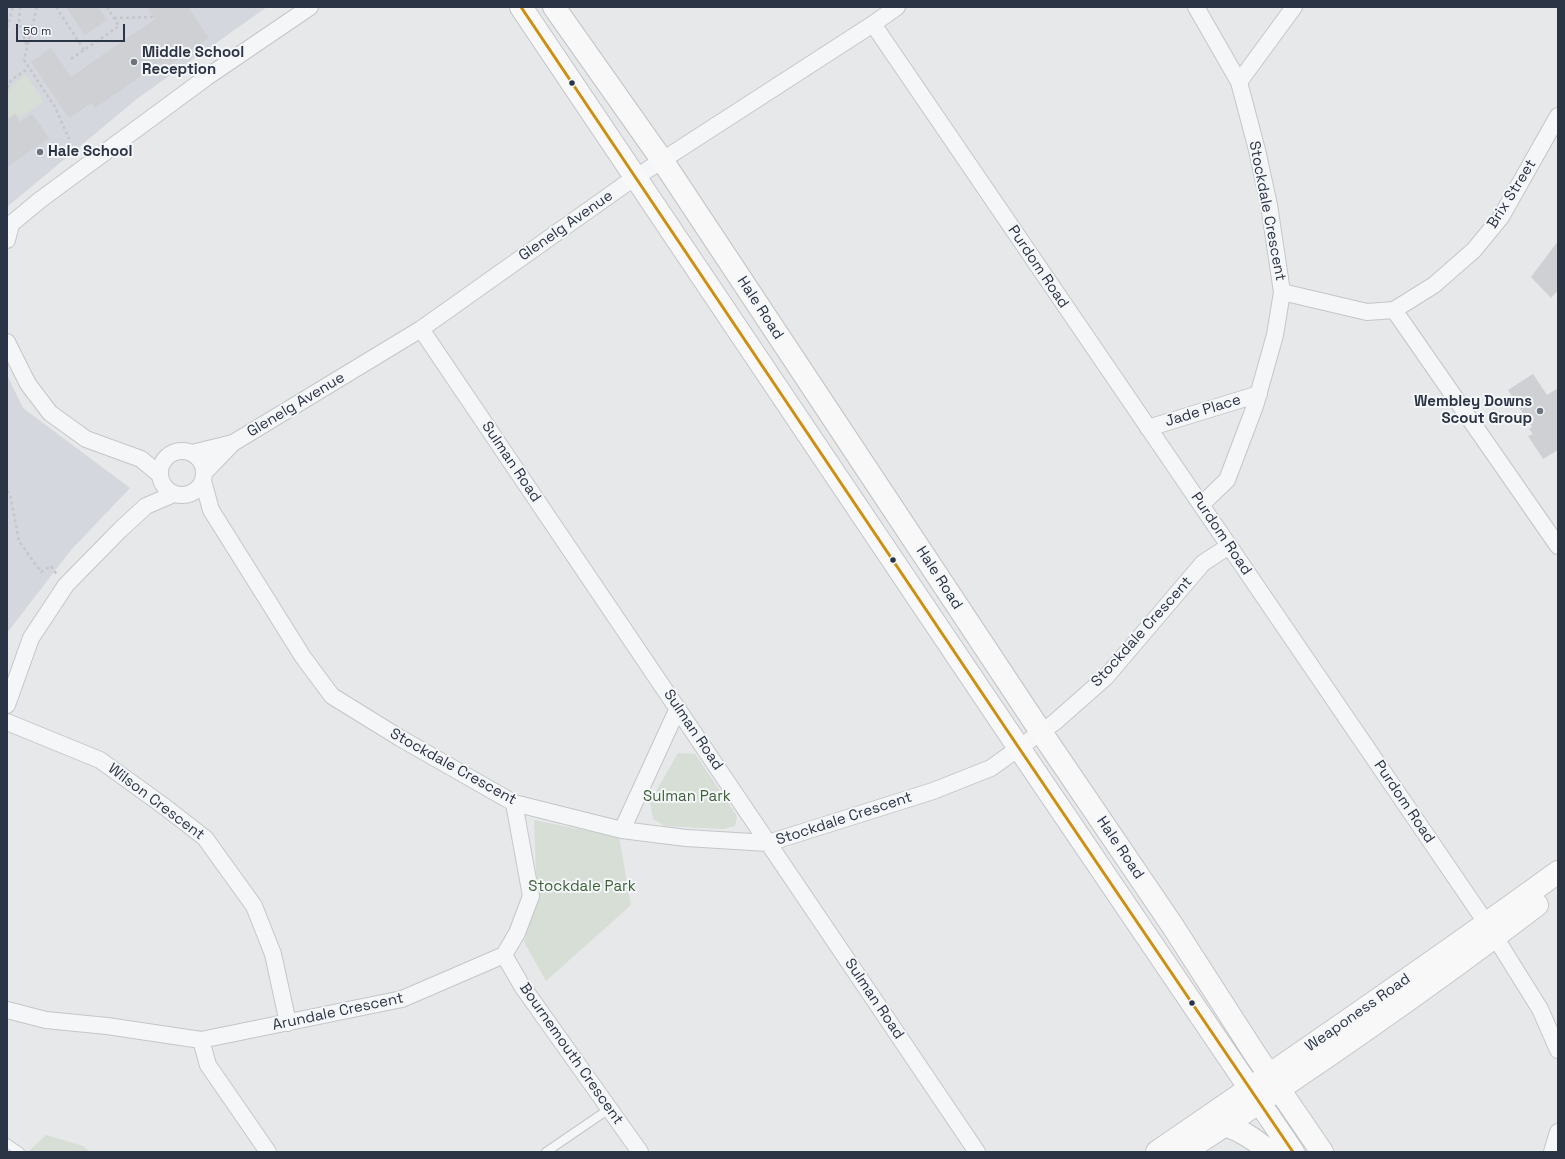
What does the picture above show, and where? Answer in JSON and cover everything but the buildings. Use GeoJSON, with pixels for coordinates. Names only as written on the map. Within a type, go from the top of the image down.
{"type":"FeatureCollection","features":[{"type":"Feature","properties":{"kind":"main road","name":"Hale Road"},"geometry":{"type":"LineString","coordinates":[[521,7],[1018,748],[1293,1152]]}},
{"type":"Feature","properties":{"kind":"main road","name":"Hale Road"},"geometry":{"type":"LineString","coordinates":[[554,7],[662,160],[1041,732],[1172,925],[1322,1152]]}},
{"type":"Feature","properties":{"kind":"main road","name":"Weaponess Road"},"geometry":{"type":"LineString","coordinates":[[1491,930],[1558,872]]}},
{"type":"Feature","properties":{"kind":"main road","name":"Weaponess Road"},"geometry":{"type":"LineString","coordinates":[[1157,1152],[1275,1083],[1491,930],[1558,889]]}},
{"type":"Feature","properties":{"kind":"main road","name":"Weaponess Road"},"geometry":{"type":"LineString","coordinates":[[1184,1152],[1225,1125],[1255,1095]]}},
{"type":"Feature","properties":{"kind":"main road"},"geometry":{"type":"LineString","coordinates":[[1225,1125],[1238,1129],[1270,1152]]}},
{"type":"Feature","properties":{"kind":"street"},"geometry":{"type":"LineString","coordinates":[[7,240],[11,224],[40,200],[207,77],[310,7]]}},
{"type":"Feature","properties":{"kind":"street","name":"Glenelg Avenue"},"geometry":{"type":"LineString","coordinates":[[7,705],[31,638],[66,585],[146,506],[160,476],[160,466],[168,455],[178,451],[192,454],[233,443],[421,329],[636,177],[897,7]]}},
{"type":"Feature","properties":{"kind":"street","name":"Stockdale Crescent"},"geometry":{"type":"LineString","coordinates":[[1196,7],[1239,82],[1269,204],[1282,292],[1276,335],[1259,394],[1227,480],[1201,505]]}},
{"type":"Feature","properties":{"kind":"street"},"geometry":{"type":"LineString","coordinates":[[1239,82],[1294,7]]}},
{"type":"Feature","properties":{"kind":"street","name":"Purdom Road"},"geometry":{"type":"LineString","coordinates":[[873,24],[1491,930],[1540,1009],[1558,1050]]}},
{"type":"Feature","properties":{"kind":"street","name":"Brix Street"},"geometry":{"type":"LineString","coordinates":[[1282,292],[1367,312],[1394,310],[1434,285],[1474,250],[1501,217],[1556,123]]}},
{"type":"Feature","properties":{"kind":"street"},"geometry":{"type":"LineString","coordinates":[[1394,310],[1558,546]]}},
{"type":"Feature","properties":{"kind":"street","name":"Sulman Road"},"geometry":{"type":"LineString","coordinates":[[421,329],[977,1152]]}},
{"type":"Feature","properties":{"kind":"street"},"geometry":{"type":"LineString","coordinates":[[7,342],[11,360],[50,413],[86,439],[141,459],[160,476],[167,490],[182,494]]}},
{"type":"Feature","properties":{"kind":"street","name":"Jade Place"},"geometry":{"type":"LineString","coordinates":[[1148,428],[1259,394]]}},
{"type":"Feature","properties":{"kind":"street","name":"Glenelg Avenue"},"geometry":{"type":"LineString","coordinates":[[146,506],[197,489],[203,477],[233,443]]}},
{"type":"Feature","properties":{"kind":"street"},"geometry":{"type":"LineString","coordinates":[[192,454],[202,463],[203,477]]}},
{"type":"Feature","properties":{"kind":"street"},"geometry":{"type":"LineString","coordinates":[[141,459],[168,455]]}},
{"type":"Feature","properties":{"kind":"street","name":"Stockdale Crescent"},"geometry":{"type":"LineString","coordinates":[[203,477],[211,510],[303,657],[332,696],[400,738],[514,803],[622,830],[686,838],[768,843],[933,791],[991,768],[1055,722],[1106,677],[1203,564],[1229,546]]}},
{"type":"Feature","properties":{"kind":"street","name":"Stockdale Crescent"},"geometry":{"type":"LineString","coordinates":[[182,494],[211,510]]}},
{"type":"Feature","properties":{"kind":"street"},"geometry":{"type":"LineString","coordinates":[[622,830],[678,708]]}},
{"type":"Feature","properties":{"kind":"street","name":"Wilson Crescent"},"geometry":{"type":"LineString","coordinates":[[7,722],[100,760],[164,806],[205,838],[254,906],[273,954],[288,1023]]}},
{"type":"Feature","properties":{"kind":"street"},"geometry":{"type":"LineString","coordinates":[[504,956],[517,933],[531,896],[514,803]]}},
{"type":"Feature","properties":{"kind":"street","name":"Arundale Crescent"},"geometry":{"type":"LineString","coordinates":[[7,1010],[46,1020],[107,1026],[201,1040],[402,999],[504,956]]}},
{"type":"Feature","properties":{"kind":"street","name":"Bournemouth Crescent"},"geometry":{"type":"LineString","coordinates":[[504,956],[522,986],[640,1152]]}},
{"type":"Feature","properties":{"kind":"street"},"geometry":{"type":"LineString","coordinates":[[201,1040],[208,1065],[268,1152]]}},
{"type":"Feature","properties":{"kind":"street"},"geometry":{"type":"LineString","coordinates":[[1552,1152],[1558,1132]]}},
{"type":"Feature","properties":{"kind":"lane"},"geometry":{"type":"LineString","coordinates":[[546,1152],[609,1109]]}},
{"type":"Feature","properties":{"kind":"lane"},"geometry":{"type":"LineString","coordinates":[[7,1143],[20,1152]]}},
{"type":"Feature","properties":{"kind":"path"},"geometry":{"type":"LineString","coordinates":[[7,28],[13,7]]}},
{"type":"Feature","properties":{"kind":"path"},"geometry":{"type":"LineString","coordinates":[[20,7],[19,23],[28,46]]}},
{"type":"Feature","properties":{"kind":"path"},"geometry":{"type":"LineString","coordinates":[[37,7],[24,60],[55,107],[69,139]]}},
{"type":"Feature","properties":{"kind":"path"},"geometry":{"type":"LineString","coordinates":[[56,7],[84,50]]}},
{"type":"Feature","properties":{"kind":"path"},"geometry":{"type":"LineString","coordinates":[[71,59],[119,26],[107,7]]}},
{"type":"Feature","properties":{"kind":"path"},"geometry":{"type":"LineString","coordinates":[[114,18],[154,17]]}},
{"type":"Feature","properties":{"kind":"path"},"geometry":{"type":"LineString","coordinates":[[7,88],[11,80],[29,68]]}},
{"type":"Feature","properties":{"kind":"path"},"geometry":{"type":"LineString","coordinates":[[7,491],[10,494],[19,541],[41,572],[51,566],[58,578]]}},
{"type":"Feature","properties":{"kind":"shaded area","name":"Hale School"},"geometry":{"type":"Polygon","coordinates":[[[7,7],[267,7],[138,98],[7,207],[7,7]]]}},
{"type":"Feature","properties":{"kind":"shaded area"},"geometry":{"type":"Polygon","coordinates":[[[7,375],[23,408],[130,488],[71,550],[7,633],[7,375]]]}},
{"type":"Feature","properties":{"kind":"green space"},"geometry":{"type":"Polygon","coordinates":[[[26,75],[44,102],[19,118],[15,113],[7,118],[7,98],[11,88],[26,75]]]}},
{"type":"Feature","properties":{"kind":"green space","name":"Sulman Park"},"geometry":{"type":"Polygon","coordinates":[[[678,753],[695,754],[737,816],[735,826],[724,829],[665,826],[653,819],[650,802],[678,753]]]}},
{"type":"Feature","properties":{"kind":"green space","name":"Stockdale Park"},"geometry":{"type":"Polygon","coordinates":[[[534,820],[619,837],[631,905],[546,981],[524,942],[537,895],[534,820]]]}},
{"type":"Feature","properties":{"kind":"green space"},"geometry":{"type":"Polygon","coordinates":[[[46,1135],[83,1146],[90,1152],[28,1152],[46,1135]]]}},
{"type":"Feature","properties":{"kind":"transit line"},"geometry":{"type":"LineString","coordinates":[[521,7],[1019,748],[1293,1152]]}},
{"type":"Feature","properties":{"kind":"place","name":"Middle School Reception"},"geometry":{"type":"Point","coordinates":[134,62]}},
{"type":"Feature","properties":{"kind":"place","name":"Hale School"},"geometry":{"type":"Point","coordinates":[40,152]}},
{"type":"Feature","properties":{"kind":"place","name":"Wembley Downs Scout Group"},"geometry":{"type":"Point","coordinates":[1540,411]}}]}
